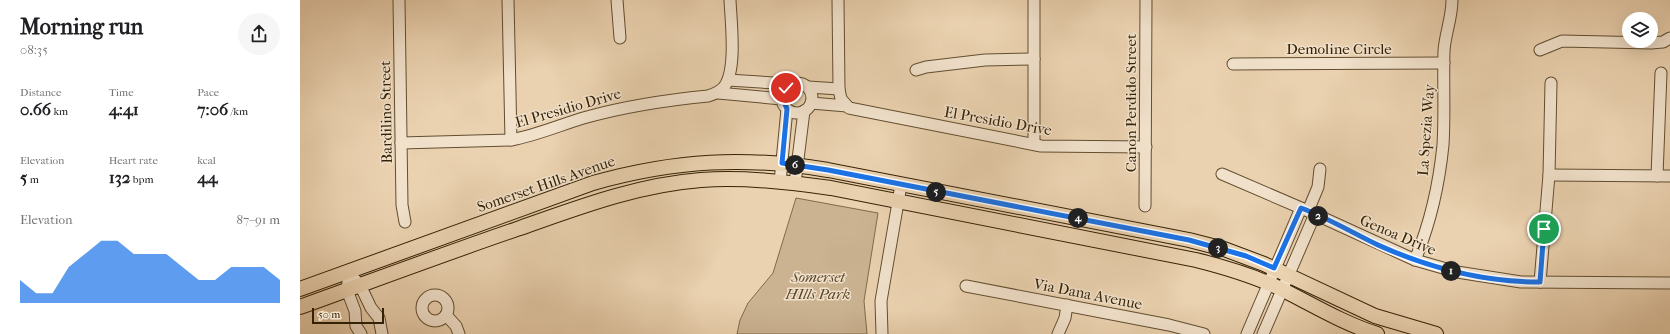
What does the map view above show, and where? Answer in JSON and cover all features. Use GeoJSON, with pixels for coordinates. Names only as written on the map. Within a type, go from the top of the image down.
{"type":"FeatureCollection","features":[{"type":"Feature","properties":{"kind":"main road","name":"Somerset Hills Avenue"},"geometry":{"type":"LineString","coordinates":[[300,289],[582,187],[618,176],[667,167],[713,162],[782,163],[1189,240],[1246,256],[1375,316],[1436,334]]}},
{"type":"Feature","properties":{"kind":"main road"},"geometry":{"type":"LineString","coordinates":[[300,307],[595,201],[644,189],[701,180],[736,179],[795,183],[898,201],[1196,260],[1241,273],[1268,283],[1348,323],[1377,334]]}},
{"type":"Feature","properties":{"kind":"street","name":"Bardilino Street"},"geometry":{"type":"LineString","coordinates":[[399,0],[402,205],[405,222]]}},
{"type":"Feature","properties":{"kind":"street"},"geometry":{"type":"LineString","coordinates":[[508,0],[511,140]]}},
{"type":"Feature","properties":{"kind":"street"},"geometry":{"type":"LineString","coordinates":[[617,0],[620,38]]}},
{"type":"Feature","properties":{"kind":"street"},"geometry":{"type":"LineString","coordinates":[[723,87],[731,62],[730,0]]}},
{"type":"Feature","properties":{"kind":"street"},"geometry":{"type":"LineString","coordinates":[[838,0],[842,98]]}},
{"type":"Feature","properties":{"kind":"street"},"geometry":{"type":"LineString","coordinates":[[1034,0],[1034,144]]}},
{"type":"Feature","properties":{"kind":"street","name":"Canon Perdido Street"},"geometry":{"type":"LineString","coordinates":[[1145,206],[1146,0]]}},
{"type":"Feature","properties":{"kind":"street","name":"La Spezia Way"},"geometry":{"type":"LineString","coordinates":[[1416,260],[1425,236],[1438,184],[1442,146],[1444,48],[1452,12],[1452,0]]}},
{"type":"Feature","properties":{"kind":"street"},"geometry":{"type":"LineString","coordinates":[[1540,50],[1562,41],[1651,43],[1663,42],[1670,38]]}},
{"type":"Feature","properties":{"kind":"street"},"geometry":{"type":"LineString","coordinates":[[916,70],[926,67],[985,60],[1034,59]]}},
{"type":"Feature","properties":{"kind":"street","name":"Demoline Circle"},"geometry":{"type":"LineString","coordinates":[[1233,64],[1444,64]]}},
{"type":"Feature","properties":{"kind":"street"},"geometry":{"type":"LineString","coordinates":[[1657,176],[1661,73]]}},
{"type":"Feature","properties":{"kind":"street"},"geometry":{"type":"LineString","coordinates":[[780,182],[785,104],[783,92],[790,84],[799,83],[808,87],[812,95],[807,107],[795,183]]}},
{"type":"Feature","properties":{"kind":"street"},"geometry":{"type":"LineString","coordinates":[[1540,282],[1549,175],[1551,83]]}},
{"type":"Feature","properties":{"kind":"street","name":"El Presidio Drive"},"geometry":{"type":"LineString","coordinates":[[401,143],[511,140],[529,137],[586,117],[631,106],[708,96],[723,87],[790,84]]}},
{"type":"Feature","properties":{"kind":"street","name":"El Presidio Drive"},"geometry":{"type":"LineString","coordinates":[[723,87],[785,104]]}},
{"type":"Feature","properties":{"kind":"street","name":"El Presidio Drive"},"geometry":{"type":"LineString","coordinates":[[808,87],[842,98],[1034,144],[1062,147],[1146,147]]}},
{"type":"Feature","properties":{"kind":"street","name":"El Presidio Drive"},"geometry":{"type":"LineString","coordinates":[[807,107],[842,98]]}},
{"type":"Feature","properties":{"kind":"street"},"geometry":{"type":"LineString","coordinates":[[785,104],[794,112],[807,107]]}},
{"type":"Feature","properties":{"kind":"street"},"geometry":{"type":"LineString","coordinates":[[1263,334],[1288,275],[1308,211],[1318,187],[1320,170]]}},
{"type":"Feature","properties":{"kind":"street","name":"Genoa Drive"},"geometry":{"type":"LineString","coordinates":[[1222,174],[1416,260],[1475,276],[1521,282],[1670,283]]}},
{"type":"Feature","properties":{"kind":"street"},"geometry":{"type":"LineString","coordinates":[[1549,175],[1670,176]]}},
{"type":"Feature","properties":{"kind":"street"},"geometry":{"type":"LineString","coordinates":[[882,334],[881,301],[901,185]]}},
{"type":"Feature","properties":{"kind":"street"},"geometry":{"type":"LineString","coordinates":[[1247,334],[1274,268],[1308,211]]}},
{"type":"Feature","properties":{"kind":"street"},"geometry":{"type":"LineString","coordinates":[[348,272],[354,287],[379,318],[382,334]]}},
{"type":"Feature","properties":{"kind":"street","name":"Via Dana Avenue"},"geometry":{"type":"LineString","coordinates":[[966,286],[1068,305],[1168,330],[1204,334]]}},
{"type":"Feature","properties":{"kind":"street"},"geometry":{"type":"LineString","coordinates":[[354,287],[356,326],[361,334]]}},
{"type":"Feature","properties":{"kind":"street"},"geometry":{"type":"LineString","coordinates":[[1058,334],[1065,318],[1068,305]]}},
{"type":"Feature","properties":{"kind":"street"},"geometry":{"type":"LineString","coordinates":[[446,315],[456,326],[459,334]]}},
{"type":"Feature","properties":{"kind":"green space","name":"Somerset HIlls Park"},"geometry":{"type":"Polygon","coordinates":[[[796,198],[878,213],[864,301],[867,334],[737,334],[740,320],[748,303],[773,273],[796,198]]]}},
{"type":"Feature","properties":{"kind":"route"},"geometry":{"type":"LineString","coordinates":[[786,88],[782,97],[787,109],[782,163],[828,170],[1189,240],[1246,256],[1274,268],[1301,208],[1379,245],[1416,260],[1475,276],[1521,282],[1540,282],[1544,229]]}}]}
